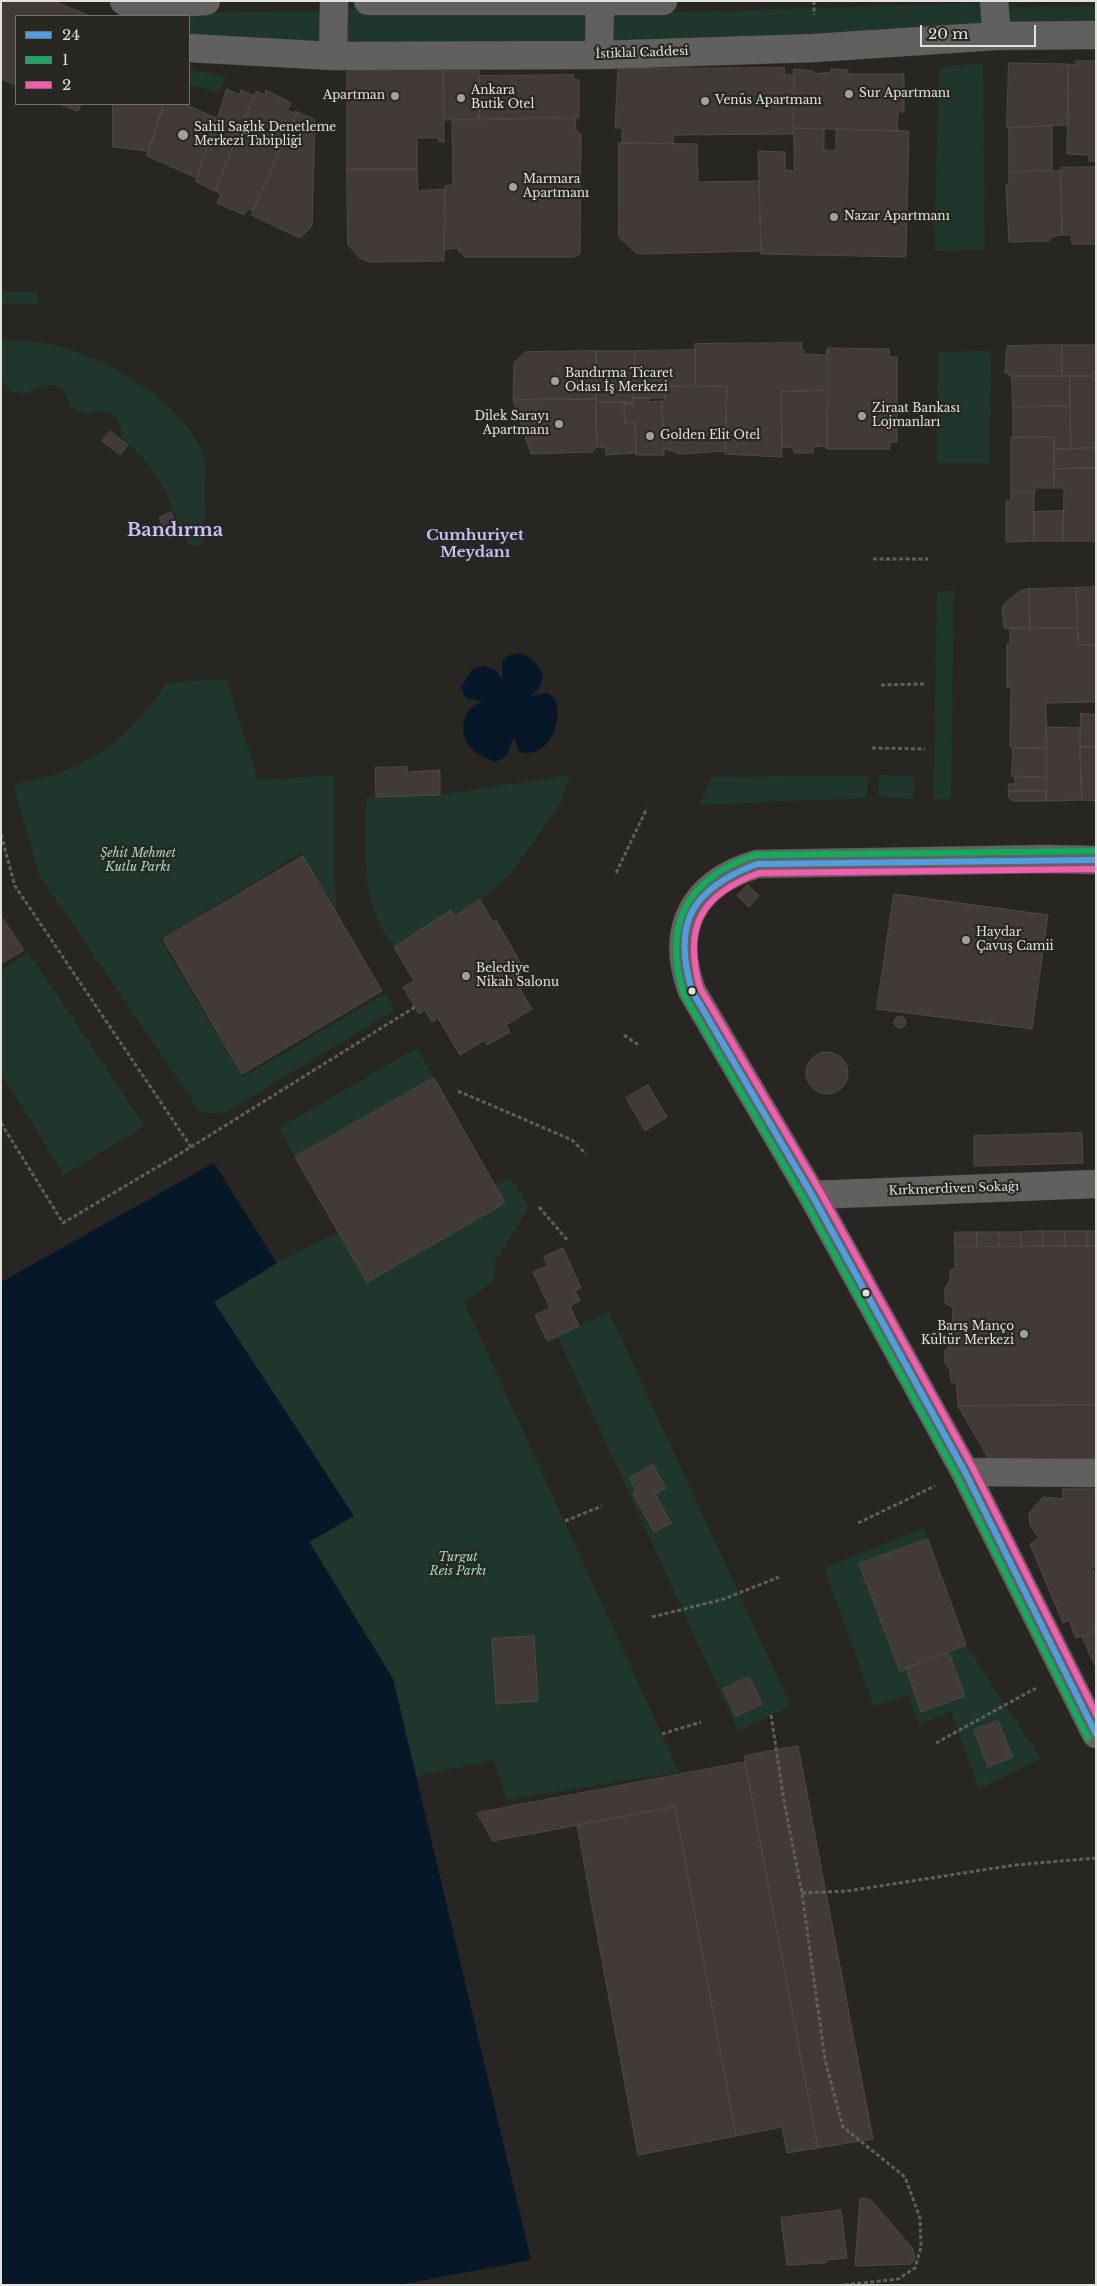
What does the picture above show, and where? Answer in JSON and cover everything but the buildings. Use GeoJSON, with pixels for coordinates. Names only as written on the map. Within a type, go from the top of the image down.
{"type":"FeatureCollection","features":[{"type":"Feature","properties":{"kind":"main road"},"geometry":{"type":"LineString","coordinates":[[1096,860],[757,864],[736,870],[718,881],[702,896],[691,914],[684,933],[682,953],[685,973],[692,991],[812,1195],[965,1472],[1096,1734]]}},
{"type":"Feature","properties":{"kind":"street"},"geometry":{"type":"LineString","coordinates":[[105,1],[124,10],[206,1]]}},
{"type":"Feature","properties":{"kind":"street"},"geometry":{"type":"LineString","coordinates":[[333,56],[334,1]]}},
{"type":"Feature","properties":{"kind":"street"},"geometry":{"type":"LineString","coordinates":[[368,1],[663,1]]}},
{"type":"Feature","properties":{"kind":"street"},"geometry":{"type":"LineString","coordinates":[[994,1],[997,36]]}},
{"type":"Feature","properties":{"kind":"street"},"geometry":{"type":"LineString","coordinates":[[599,55],[600,2]]}},
{"type":"Feature","properties":{"kind":"street","name":"İstiklal Caddesi"},"geometry":{"type":"LineString","coordinates":[[190,48],[333,56],[599,55],[814,48],[997,36],[1096,35]]}},
{"type":"Feature","properties":{"kind":"street","name":"Kırkmerdiven Sokağı"},"geometry":{"type":"LineString","coordinates":[[812,1195],[1096,1184]]}},
{"type":"Feature","properties":{"kind":"street"},"geometry":{"type":"LineString","coordinates":[[965,1472],[1096,1473]]}},
{"type":"Feature","properties":{"kind":"path"},"geometry":{"type":"LineString","coordinates":[[873,559],[928,559]]}},
{"type":"Feature","properties":{"kind":"path"},"geometry":{"type":"LineString","coordinates":[[881,685],[925,684]]}},
{"type":"Feature","properties":{"kind":"path"},"geometry":{"type":"LineString","coordinates":[[872,748],[925,749]]}},
{"type":"Feature","properties":{"kind":"path"},"geometry":{"type":"LineString","coordinates":[[616,873],[647,808]]}},
{"type":"Feature","properties":{"kind":"path"},"geometry":{"type":"LineString","coordinates":[[1,835],[15,886],[191,1147]]}},
{"type":"Feature","properties":{"kind":"path"},"geometry":{"type":"LineString","coordinates":[[1,1123],[63,1223],[191,1147],[415,1007]]}},
{"type":"Feature","properties":{"kind":"path"},"geometry":{"type":"LineString","coordinates":[[624,1034],[640,1046]]}},
{"type":"Feature","properties":{"kind":"path"},"geometry":{"type":"LineString","coordinates":[[458,1091],[572,1140],[586,1154]]}},
{"type":"Feature","properties":{"kind":"path"},"geometry":{"type":"LineString","coordinates":[[539,1207],[568,1241]]}},
{"type":"Feature","properties":{"kind":"path"},"geometry":{"type":"LineString","coordinates":[[858,1523],[965,1472]]}},
{"type":"Feature","properties":{"kind":"path"},"geometry":{"type":"LineString","coordinates":[[565,1521],[602,1506]]}},
{"type":"Feature","properties":{"kind":"path"},"geometry":{"type":"LineString","coordinates":[[652,1617],[724,1599],[779,1578]]}},
{"type":"Feature","properties":{"kind":"path"},"geometry":{"type":"LineString","coordinates":[[936,1743],[1065,1672]]}},
{"type":"Feature","properties":{"kind":"path"},"geometry":{"type":"LineString","coordinates":[[771,1715],[784,1801],[802,1893],[825,2060],[843,2127],[905,2177],[920,2218],[921,2247],[915,2268],[898,2279],[844,2285]]}},
{"type":"Feature","properties":{"kind":"path"},"geometry":{"type":"LineString","coordinates":[[662,1734],[701,1722]]}},
{"type":"Feature","properties":{"kind":"path"},"geometry":{"type":"LineString","coordinates":[[802,1893],[848,1891],[1015,1865],[1096,1858]]}},
{"type":"Feature","properties":{"kind":"green space"},"geometry":{"type":"Polygon","coordinates":[[[985,3],[988,32],[607,42],[609,14],[985,3]]]}},
{"type":"Feature","properties":{"kind":"green space"},"geometry":{"type":"Polygon","coordinates":[[[1096,6],[1096,29],[1011,30],[1010,7],[1096,6]]]}},
{"type":"Feature","properties":{"kind":"green space"},"geometry":{"type":"Polygon","coordinates":[[[343,10],[589,10],[589,44],[342,49],[343,10]]]}},
{"type":"Feature","properties":{"kind":"green space"},"geometry":{"type":"Polygon","coordinates":[[[326,11],[325,49],[190,39],[190,15],[149,15],[156,13],[326,11]]]}},
{"type":"Feature","properties":{"kind":"green space"},"geometry":{"type":"Polygon","coordinates":[[[983,63],[985,250],[934,251],[939,67],[983,63]]]}},
{"type":"Feature","properties":{"kind":"green space"},"geometry":{"type":"Polygon","coordinates":[[[190,70],[226,76],[220,93],[190,84],[190,70]]]}},
{"type":"Feature","properties":{"kind":"green space"},"geometry":{"type":"Polygon","coordinates":[[[1,292],[38,292],[38,304],[1,304],[1,292]]]}},
{"type":"Feature","properties":{"kind":"green space"},"geometry":{"type":"Polygon","coordinates":[[[1,341],[39,342],[86,355],[133,379],[174,412],[190,431],[204,457],[204,542],[200,546],[191,546],[187,543],[165,490],[145,461],[122,438],[119,422],[116,418],[108,412],[102,411],[85,414],[79,412],[71,407],[64,391],[59,387],[47,385],[26,394],[11,392],[1,381],[1,341]]]}},
{"type":"Feature","properties":{"kind":"green space"},"geometry":{"type":"Polygon","coordinates":[[[991,350],[989,463],[937,463],[938,352],[991,350]]]}},
{"type":"Feature","properties":{"kind":"green space"},"geometry":{"type":"Polygon","coordinates":[[[937,591],[954,591],[951,799],[933,799],[937,591]]]}},
{"type":"Feature","properties":{"kind":"green space","name":"Şehit Mehmet Kutlu Parkı"},"geometry":{"type":"Polygon","coordinates":[[[226,679],[258,780],[334,775],[334,878],[337,912],[302,853],[160,939],[243,1077],[386,993],[395,1010],[223,1114],[201,1113],[39,875],[13,784],[60,772],[82,763],[101,751],[120,738],[137,722],[166,683],[226,679]]]}},
{"type":"Feature","properties":{"kind":"green space"},"geometry":{"type":"Polygon","coordinates":[[[879,774],[915,777],[913,799],[877,797],[879,774]]]}},
{"type":"Feature","properties":{"kind":"green space"},"geometry":{"type":"Polygon","coordinates":[[[570,775],[560,804],[510,875],[480,900],[454,916],[450,910],[394,947],[383,930],[369,894],[365,856],[366,797],[440,795],[570,775]]]}},
{"type":"Feature","properties":{"kind":"green space"},"geometry":{"type":"Polygon","coordinates":[[[868,776],[867,798],[699,805],[712,777],[868,776]]]}},
{"type":"Feature","properties":{"kind":"green space"},"geometry":{"type":"Polygon","coordinates":[[[28,952],[145,1126],[64,1175],[1,1073],[1,971],[28,952]]]}},
{"type":"Feature","properties":{"kind":"green space"},"geometry":{"type":"Polygon","coordinates":[[[417,1048],[434,1078],[295,1157],[279,1128],[417,1048]]]}},
{"type":"Feature","properties":{"kind":"green space","name":"Turgut Reis Parkı"},"geometry":{"type":"Polygon","coordinates":[[[214,1163],[277,1262],[338,1232],[367,1282],[505,1203],[494,1185],[510,1177],[529,1207],[496,1260],[493,1282],[464,1302],[679,1772],[507,1800],[494,1760],[416,1776],[393,1679],[309,1541],[353,1516],[214,1302],[253,1277],[214,1163]]]}},
{"type":"Feature","properties":{"kind":"green space"},"geometry":{"type":"Polygon","coordinates":[[[609,1312],[791,1706],[738,1731],[557,1336],[609,1312]]]}},
{"type":"Feature","properties":{"kind":"green space"},"geometry":{"type":"Polygon","coordinates":[[[924,1528],[928,1539],[859,1564],[900,1671],[906,1668],[921,1712],[965,1696],[949,1653],[966,1645],[1041,1759],[979,1789],[951,1712],[919,1724],[908,1695],[874,1706],[824,1568],[924,1528]],[[998,1721],[974,1731],[988,1767],[1013,1757],[998,1721]]]}},
{"type":"Feature","properties":{"kind":"water"},"geometry":{"type":"Polygon","coordinates":[[[520,653],[534,662],[543,677],[538,690],[530,696],[547,693],[555,699],[557,719],[555,728],[551,738],[545,745],[529,753],[519,752],[514,737],[506,756],[495,762],[474,751],[465,738],[463,730],[466,716],[475,705],[483,702],[466,698],[461,687],[472,670],[483,665],[496,671],[502,680],[502,661],[510,655],[520,653]]]}},
{"type":"Feature","properties":{"kind":"water"},"geometry":{"type":"Polygon","coordinates":[[[214,1163],[277,1263],[214,1302],[354,1516],[309,1542],[393,1679],[531,2260],[398,2285],[1,2285],[1,1282],[214,1163]]]}},
{"type":"Feature","properties":{"kind":"transit line","name":"1"},"geometry":{"type":"LineString","coordinates":[[1088,1738],[957,1476],[804,1199],[684,995],[678,970],[676,947],[679,926],[685,908],[696,891],[712,877],[731,865],[755,855],[1096,851]]}},
{"type":"Feature","properties":{"kind":"transit line","name":"24"},"geometry":{"type":"LineString","coordinates":[[1096,860],[757,864],[734,874],[716,885],[702,897],[692,911],[686,928],[684,946],[686,967],[692,991],[812,1195],[965,1472],[1096,1734]]}},
{"type":"Feature","properties":{"kind":"transit line","name":"2"},"geometry":{"type":"LineString","coordinates":[[1096,869],[759,873],[722,892],[710,903],[701,916],[696,931],[694,947],[695,966],[700,988],[820,1191],[973,1468],[1096,1714]]}},
{"type":"Feature","properties":{"kind":"place","name":"Sur Apartmanı"},"geometry":{"type":"Point","coordinates":[849,94]}},
{"type":"Feature","properties":{"kind":"place","name":"Apartman"},"geometry":{"type":"Point","coordinates":[395,96]}},
{"type":"Feature","properties":{"kind":"place","name":"Ankara Butik Otel"},"geometry":{"type":"Point","coordinates":[461,98]}},
{"type":"Feature","properties":{"kind":"place","name":"Venüs Apartmanı"},"geometry":{"type":"Point","coordinates":[705,101]}},
{"type":"Feature","properties":{"kind":"place","name":"Sahil Sağlık Denetleme Merkezi Tabipliği"},"geometry":{"type":"Point","coordinates":[183,135]}},
{"type":"Feature","properties":{"kind":"place","name":"Marmara Apartmanı"},"geometry":{"type":"Point","coordinates":[513,187]}},
{"type":"Feature","properties":{"kind":"place","name":"Nazar Apartmanı"},"geometry":{"type":"Point","coordinates":[834,217]}},
{"type":"Feature","properties":{"kind":"place","name":"Bandırma Ticaret Odası İş Merkezi"},"geometry":{"type":"Point","coordinates":[555,381]}},
{"type":"Feature","properties":{"kind":"place","name":"Ziraat Bankası Lojmanları"},"geometry":{"type":"Point","coordinates":[862,416]}},
{"type":"Feature","properties":{"kind":"place","name":"Dilek Sarayı Apartmanı"},"geometry":{"type":"Point","coordinates":[559,424]}},
{"type":"Feature","properties":{"kind":"place","name":"Golden Elit Otel"},"geometry":{"type":"Point","coordinates":[650,436]}},
{"type":"Feature","properties":{"kind":"place","name":"Haydar Çavuş Camii"},"geometry":{"type":"Point","coordinates":[966,940]}},
{"type":"Feature","properties":{"kind":"place","name":"Belediye Nikah Salonu"},"geometry":{"type":"Point","coordinates":[466,976]}},
{"type":"Feature","properties":{"kind":"place","name":"Barış Manço Kültür Merkezi"},"geometry":{"type":"Point","coordinates":[1024,1334]}},
{"type":"Feature","properties":{"kind":"district","name":"Bandırma"},"geometry":{"type":"Point","coordinates":[175,531]}},
{"type":"Feature","properties":{"kind":"district","name":"Cumhuriyet Meydanı"},"geometry":{"type":"Point","coordinates":[475,544]}}]}
